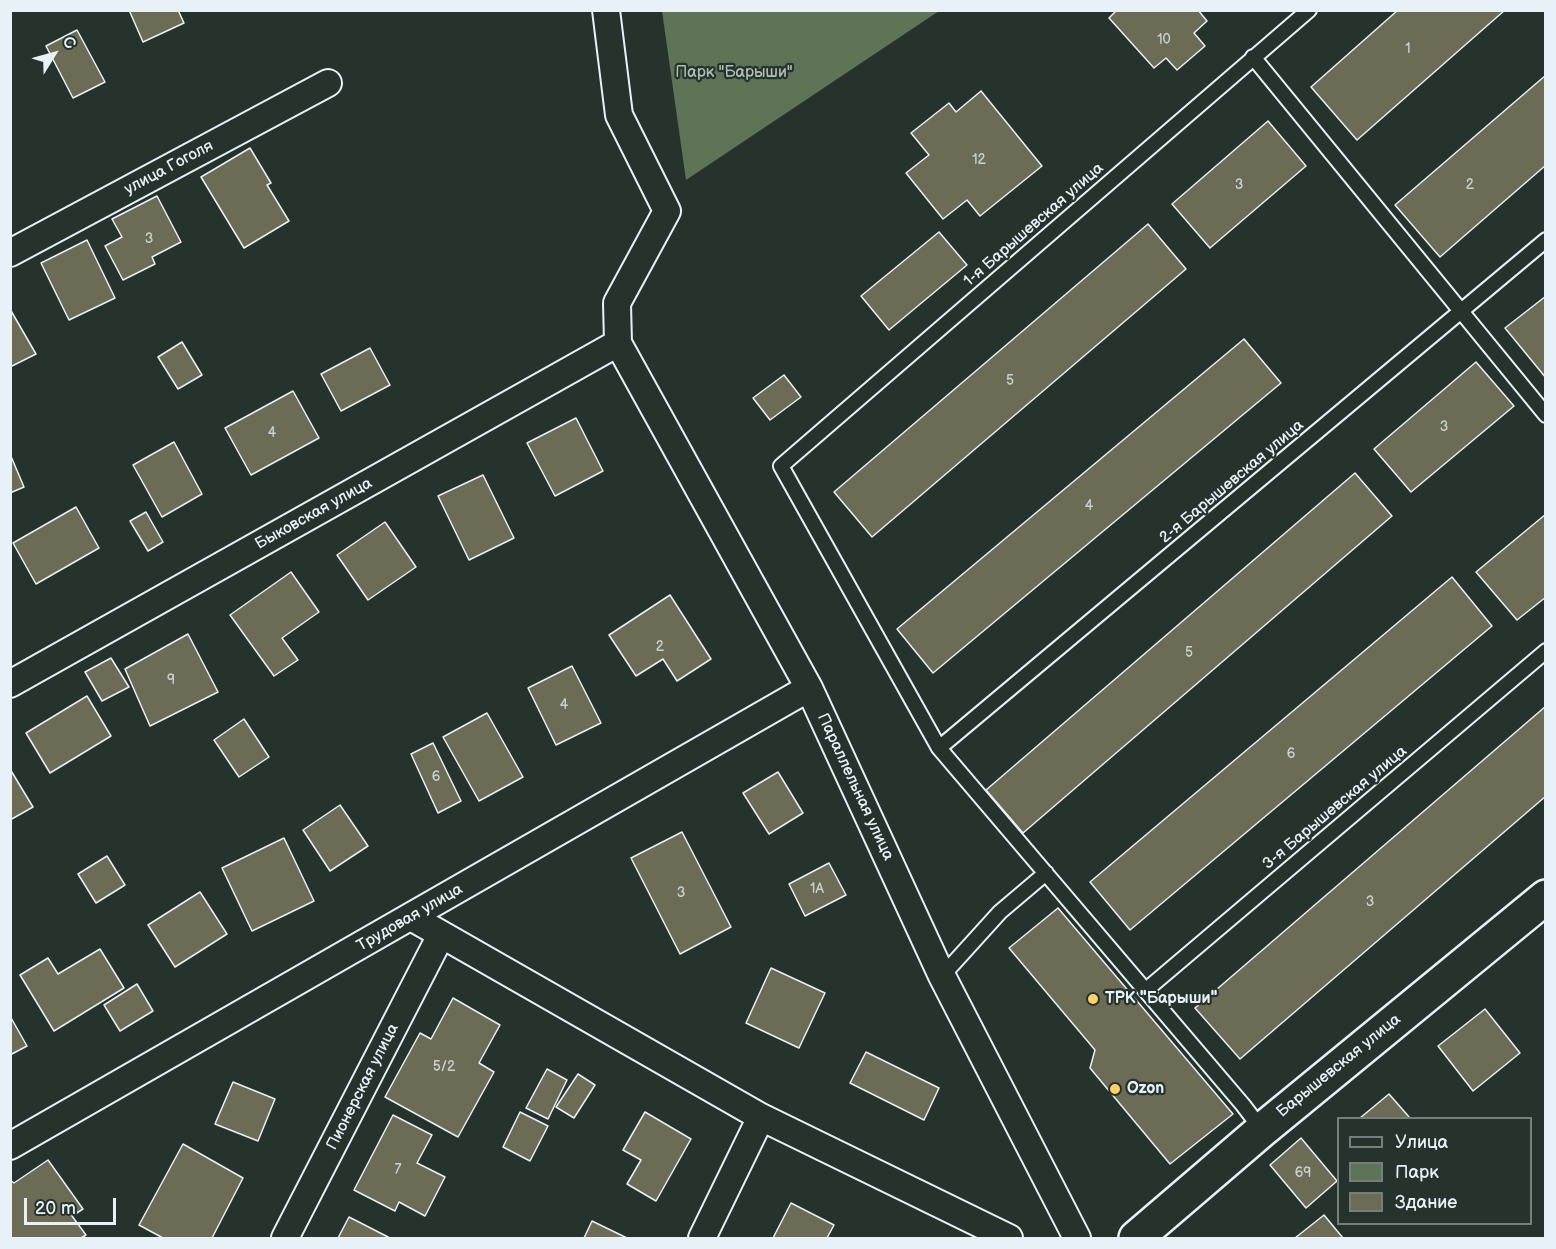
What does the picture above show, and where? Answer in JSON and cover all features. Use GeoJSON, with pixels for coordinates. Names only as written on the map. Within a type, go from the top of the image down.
{"type":"FeatureCollection","features":[{"type":"Feature","properties":{"kind":"street"},"geometry":{"type":"LineString","coordinates":[[606,10],[619,115],[667,211],[617,303],[618,344]]}},
{"type":"Feature","properties":{"kind":"street","name":"улица Гоголя"},"geometry":{"type":"LineString","coordinates":[[10,253],[328,82]]}},
{"type":"Feature","properties":{"kind":"street","name":"Быковская улица"},"geometry":{"type":"LineString","coordinates":[[10,684],[618,344]]}},
{"type":"Feature","properties":{"kind":"street","name":"Параллельная улица"},"geometry":{"type":"LineString","coordinates":[[618,344],[809,688],[942,976],[1077,1239]]}},
{"type":"Feature","properties":{"kind":"street","name":"Трудовая улица"},"geometry":{"type":"LineString","coordinates":[[10,1146],[809,688]]}},
{"type":"Feature","properties":{"kind":"street","name":"Барышевская улица"},"geometry":{"type":"LineString","coordinates":[[1136,1239],[1262,1130],[1545,897]]}},
{"type":"Feature","properties":{"kind":"street"},"geometry":{"type":"LineString","coordinates":[[411,917],[761,1117],[1009,1239]]}},
{"type":"Feature","properties":{"kind":"street","name":"Пионерская улица"},"geometry":{"type":"LineString","coordinates":[[285,1239],[441,935]]}},
{"type":"Feature","properties":{"kind":"street"},"geometry":{"type":"LineString","coordinates":[[702,1239],[761,1117]]}},
{"type":"Feature","properties":{"kind":"lane","name":"1-я Барышевская улица"},"geometry":{"type":"LineString","coordinates":[[939,748],[782,466],[1309,10]]}},
{"type":"Feature","properties":{"kind":"lane"},"geometry":{"type":"LineString","coordinates":[[1253,57],[1545,415]]}},
{"type":"Feature","properties":{"kind":"lane","name":"2-я Барышевская улица"},"geometry":{"type":"LineString","coordinates":[[939,748],[1545,240]]}},
{"type":"Feature","properties":{"kind":"lane","name":"3-я Барышевская улица"},"geometry":{"type":"LineString","coordinates":[[1146,990],[1545,651]]}},
{"type":"Feature","properties":{"kind":"lane"},"geometry":{"type":"LineString","coordinates":[[939,748],[1146,990],[1262,1130]]}},
{"type":"Feature","properties":{"kind":"lane"},"geometry":{"type":"LineString","coordinates":[[942,976],[1000,912],[1046,873]]}},
{"type":"Feature","properties":{"kind":"green space","name":"Парк \"Барыши\""},"geometry":{"type":"Polygon","coordinates":[[[662,10],[939,11],[686,180],[662,10]]]}},
{"type":"Feature","properties":{"kind":"building"},"geometry":{"type":"Polygon","coordinates":[[[129,10],[178,10],[184,23],[143,42],[129,10]]]}},
{"type":"Feature","properties":{"kind":"building"},"geometry":{"type":"Polygon","coordinates":[[[1117,10],[1198,10],[1207,21],[1194,33],[1205,46],[1177,70],[1166,58],[1154,68],[1109,18],[1117,10]]]}},
{"type":"Feature","properties":{"kind":"building"},"geometry":{"type":"Polygon","coordinates":[[[1398,10],[1505,10],[1357,140],[1311,87],[1398,10]]]}},
{"type":"Feature","properties":{"kind":"building"},"geometry":{"type":"Polygon","coordinates":[[[77,30],[105,82],[73,98],[46,46],[77,30]]]}},
{"type":"Feature","properties":{"kind":"building"},"geometry":{"type":"Polygon","coordinates":[[[1546,75],[1546,165],[1440,257],[1395,205],[1546,75]]]}},
{"type":"Feature","properties":{"kind":"building"},"geometry":{"type":"Polygon","coordinates":[[[981,91],[1042,166],[980,216],[967,200],[943,219],[906,173],[929,155],[911,133],[949,103],[956,112],[981,91]]]}},
{"type":"Feature","properties":{"kind":"building"},"geometry":{"type":"Polygon","coordinates":[[[1268,121],[1306,166],[1210,248],[1172,204],[1268,121]]]}},
{"type":"Feature","properties":{"kind":"building"},"geometry":{"type":"Polygon","coordinates":[[[250,148],[271,183],[267,185],[289,221],[244,248],[201,177],[250,148]]]}},
{"type":"Feature","properties":{"kind":"building"},"geometry":{"type":"Polygon","coordinates":[[[157,196],[181,242],[152,257],[155,264],[123,280],[105,246],[122,237],[112,219],[157,196]]]}},
{"type":"Feature","properties":{"kind":"building"},"geometry":{"type":"Polygon","coordinates":[[[1148,224],[1186,269],[872,537],[834,492],[1148,224]]]}},
{"type":"Feature","properties":{"kind":"building"},"geometry":{"type":"Polygon","coordinates":[[[939,232],[967,265],[889,330],[861,296],[939,232]]]}},
{"type":"Feature","properties":{"kind":"building"},"geometry":{"type":"Polygon","coordinates":[[[87,240],[115,298],[69,320],[41,263],[87,240]]]}},
{"type":"Feature","properties":{"kind":"building"},"geometry":{"type":"Polygon","coordinates":[[[1546,296],[1546,378],[1505,328],[1546,296]]]}},
{"type":"Feature","properties":{"kind":"building"},"geometry":{"type":"Polygon","coordinates":[[[10,309],[36,354],[10,367],[10,309]]]}},
{"type":"Feature","properties":{"kind":"building"},"geometry":{"type":"Polygon","coordinates":[[[1244,339],[1281,383],[933,673],[897,629],[1244,339]]]}},
{"type":"Feature","properties":{"kind":"building"},"geometry":{"type":"Polygon","coordinates":[[[182,342],[202,375],[178,389],[158,357],[182,342]]]}},
{"type":"Feature","properties":{"kind":"building"},"geometry":{"type":"Polygon","coordinates":[[[370,348],[390,385],[341,411],[321,374],[370,348]]]}},
{"type":"Feature","properties":{"kind":"building"},"geometry":{"type":"Polygon","coordinates":[[[1476,362],[1514,406],[1411,492],[1374,449],[1476,362]]]}},
{"type":"Feature","properties":{"kind":"building"},"geometry":{"type":"Polygon","coordinates":[[[784,375],[801,397],[770,420],[753,398],[784,375]]]}},
{"type":"Feature","properties":{"kind":"building"},"geometry":{"type":"Polygon","coordinates":[[[293,391],[319,438],[251,475],[225,428],[293,391]]]}},
{"type":"Feature","properties":{"kind":"building"},"geometry":{"type":"Polygon","coordinates":[[[576,418],[603,471],[555,496],[527,443],[576,418]]]}},
{"type":"Feature","properties":{"kind":"building"},"geometry":{"type":"Polygon","coordinates":[[[174,442],[202,494],[162,517],[133,465],[174,442]]]}},
{"type":"Feature","properties":{"kind":"building"},"geometry":{"type":"Polygon","coordinates":[[[10,454],[24,487],[10,493],[10,454]]]}},
{"type":"Feature","properties":{"kind":"building"},"geometry":{"type":"Polygon","coordinates":[[[1355,473],[1392,516],[1023,833],[986,790],[1355,473]]]}},
{"type":"Feature","properties":{"kind":"building"},"geometry":{"type":"Polygon","coordinates":[[[483,475],[514,538],[469,560],[438,496],[483,475]]]}},
{"type":"Feature","properties":{"kind":"building"},"geometry":{"type":"Polygon","coordinates":[[[76,507],[99,548],[36,584],[13,543],[76,507]]]}},
{"type":"Feature","properties":{"kind":"building"},"geometry":{"type":"Polygon","coordinates":[[[146,512],[163,542],[148,551],[130,521],[146,512]]]}},
{"type":"Feature","properties":{"kind":"building"},"geometry":{"type":"Polygon","coordinates":[[[1546,514],[1546,597],[1517,620],[1476,572],[1546,514]]]}},
{"type":"Feature","properties":{"kind":"building"},"geometry":{"type":"Polygon","coordinates":[[[385,522],[416,567],[368,600],[337,555],[385,522]]]}},
{"type":"Feature","properties":{"kind":"building"},"geometry":{"type":"Polygon","coordinates":[[[291,572],[319,612],[282,638],[298,660],[274,676],[230,615],[291,572]]]}},
{"type":"Feature","properties":{"kind":"building"},"geometry":{"type":"Polygon","coordinates":[[[1452,577],[1492,626],[1130,930],[1090,882],[1452,577]]]}},
{"type":"Feature","properties":{"kind":"building"},"geometry":{"type":"Polygon","coordinates":[[[670,595],[711,659],[677,681],[663,659],[636,676],[609,635],[670,595]]]}},
{"type":"Feature","properties":{"kind":"building"},"geometry":{"type":"Polygon","coordinates":[[[188,634],[218,692],[150,726],[125,669],[188,634]]]}},
{"type":"Feature","properties":{"kind":"building"},"geometry":{"type":"Polygon","coordinates":[[[111,658],[129,687],[102,701],[85,672],[111,658]]]}},
{"type":"Feature","properties":{"kind":"building"},"geometry":{"type":"Polygon","coordinates":[[[572,666],[601,723],[556,745],[528,688],[572,666]]]}},
{"type":"Feature","properties":{"kind":"building"},"geometry":{"type":"Polygon","coordinates":[[[87,696],[111,736],[50,773],[26,733],[87,696]]]}},
{"type":"Feature","properties":{"kind":"building"},"geometry":{"type":"Polygon","coordinates":[[[1546,706],[1546,796],[1240,1059],[1195,1008],[1546,706]]]}},
{"type":"Feature","properties":{"kind":"building"},"geometry":{"type":"Polygon","coordinates":[[[487,713],[523,777],[479,801],[443,737],[487,713]]]}},
{"type":"Feature","properties":{"kind":"building"},"geometry":{"type":"Polygon","coordinates":[[[244,719],[269,757],[239,777],[214,740],[244,719]]]}},
{"type":"Feature","properties":{"kind":"building"},"geometry":{"type":"Polygon","coordinates":[[[433,743],[461,801],[438,813],[411,754],[433,743]]]}},
{"type":"Feature","properties":{"kind":"building"},"geometry":{"type":"Polygon","coordinates":[[[10,769],[33,807],[10,820],[10,769]]]}},
{"type":"Feature","properties":{"kind":"building"},"geometry":{"type":"Polygon","coordinates":[[[778,772],[803,813],[769,834],[743,793],[778,772]]]}},
{"type":"Feature","properties":{"kind":"building"},"geometry":{"type":"Polygon","coordinates":[[[340,805],[368,846],[330,871],[303,830],[340,805]]]}},
{"type":"Feature","properties":{"kind":"building"},"geometry":{"type":"Polygon","coordinates":[[[682,832],[731,927],[680,954],[631,858],[682,832]]]}},
{"type":"Feature","properties":{"kind":"building"},"geometry":{"type":"Polygon","coordinates":[[[284,838],[314,901],[252,931],[222,868],[284,838]]]}},
{"type":"Feature","properties":{"kind":"building"},"geometry":{"type":"Polygon","coordinates":[[[107,856],[125,885],[96,903],[78,874],[107,856]]]}},
{"type":"Feature","properties":{"kind":"building"},"geometry":{"type":"Polygon","coordinates":[[[829,863],[846,895],[805,916],[789,884],[829,863]]]}},
{"type":"Feature","properties":{"kind":"building"},"geometry":{"type":"Polygon","coordinates":[[[200,892],[227,934],[175,967],[148,925],[200,892]]]}},
{"type":"Feature","properties":{"kind":"building","name":"ТРК \"Барыши\""},"geometry":{"type":"Polygon","coordinates":[[[1058,908],[1233,1114],[1170,1164],[1090,1068],[1095,1050],[1009,948],[1058,908]]]}},
{"type":"Feature","properties":{"kind":"building"},"geometry":{"type":"Polygon","coordinates":[[[100,949],[124,988],[54,1031],[20,975],[48,958],[58,974],[100,949]]]}},
{"type":"Feature","properties":{"kind":"building"},"geometry":{"type":"Polygon","coordinates":[[[771,968],[825,993],[799,1048],[746,1023],[771,968]]]}},
{"type":"Feature","properties":{"kind":"building"},"geometry":{"type":"Polygon","coordinates":[[[137,984],[153,1011],[120,1031],[104,1005],[137,984]]]}},
{"type":"Feature","properties":{"kind":"building"},"geometry":{"type":"Polygon","coordinates":[[[453,998],[500,1025],[479,1063],[494,1072],[458,1137],[385,1097],[420,1033],[431,1039],[453,998]]]}},
{"type":"Feature","properties":{"kind":"building"},"geometry":{"type":"Polygon","coordinates":[[[1485,1009],[1520,1053],[1473,1091],[1438,1046],[1485,1009]]]}},
{"type":"Feature","properties":{"kind":"building"},"geometry":{"type":"Polygon","coordinates":[[[10,1016],[27,1046],[10,1055],[10,1016]]]}},
{"type":"Feature","properties":{"kind":"building"},"geometry":{"type":"Polygon","coordinates":[[[866,1052],[939,1088],[924,1120],[850,1083],[866,1052]]]}},
{"type":"Feature","properties":{"kind":"building"},"geometry":{"type":"Polygon","coordinates":[[[547,1069],[567,1080],[548,1119],[526,1108],[547,1069]]]}},
{"type":"Feature","properties":{"kind":"building"},"geometry":{"type":"Polygon","coordinates":[[[578,1074],[595,1085],[574,1118],[556,1107],[578,1074]]]}},
{"type":"Feature","properties":{"kind":"building"},"geometry":{"type":"Polygon","coordinates":[[[233,1082],[275,1099],[258,1141],[215,1124],[233,1082]]]}},
{"type":"Feature","properties":{"kind":"building"},"geometry":{"type":"Polygon","coordinates":[[[1389,1094],[1409,1117],[1361,1117],[1389,1094]]]}},
{"type":"Feature","properties":{"kind":"building"},"geometry":{"type":"Polygon","coordinates":[[[520,1112],[548,1126],[530,1161],[503,1147],[520,1112]]]}},
{"type":"Feature","properties":{"kind":"building"},"geometry":{"type":"Polygon","coordinates":[[[645,1112],[691,1139],[656,1201],[627,1184],[641,1160],[623,1150],[645,1112]]]}},
{"type":"Feature","properties":{"kind":"building"},"geometry":{"type":"Polygon","coordinates":[[[393,1115],[432,1135],[417,1163],[445,1177],[425,1216],[399,1202],[395,1211],[354,1190],[393,1115]]]}},
{"type":"Feature","properties":{"kind":"building"},"geometry":{"type":"Polygon","coordinates":[[[1301,1138],[1337,1181],[1306,1208],[1270,1165],[1301,1138]]]}},
{"type":"Feature","properties":{"kind":"building"},"geometry":{"type":"Polygon","coordinates":[[[183,1144],[243,1178],[212,1238],[163,1238],[139,1225],[183,1144]]]}},
{"type":"Feature","properties":{"kind":"building"},"geometry":{"type":"Polygon","coordinates":[[[48,1160],[83,1209],[72,1216],[86,1235],[81,1238],[10,1238],[10,1180],[14,1183],[48,1160]]]}},
{"type":"Feature","properties":{"kind":"building"},"geometry":{"type":"Polygon","coordinates":[[[791,1203],[834,1225],[827,1238],[773,1238],[791,1203]]]}},
{"type":"Feature","properties":{"kind":"building"},"geometry":{"type":"Polygon","coordinates":[[[1324,1215],[1343,1238],[1295,1238],[1324,1215]]]}},
{"type":"Feature","properties":{"kind":"building"},"geometry":{"type":"Polygon","coordinates":[[[349,1217],[390,1238],[338,1238],[349,1217]]]}},
{"type":"Feature","properties":{"kind":"building"},"geometry":{"type":"Polygon","coordinates":[[[592,1221],[627,1238],[584,1238],[592,1221]]]}},
{"type":"Feature","properties":{"kind":"place","name":"ТРК \"Барыши\""},"geometry":{"type":"Point","coordinates":[1093,999]}},
{"type":"Feature","properties":{"kind":"place","name":"Ozon"},"geometry":{"type":"Point","coordinates":[1115,1089]}}]}
